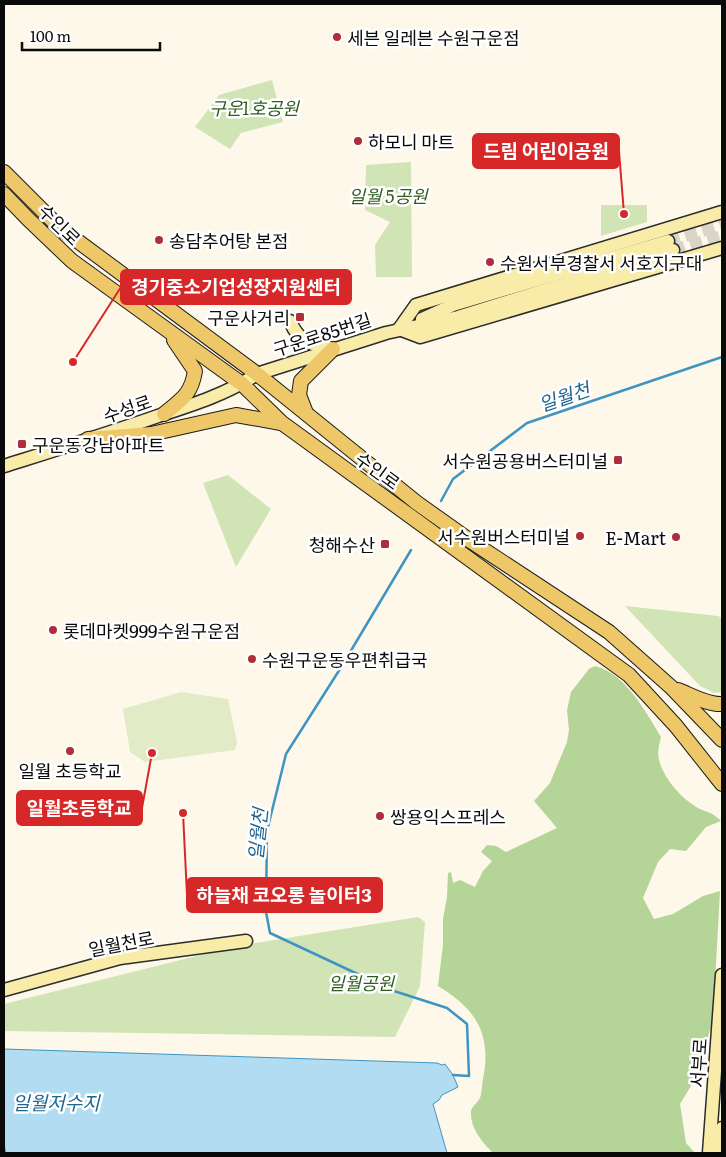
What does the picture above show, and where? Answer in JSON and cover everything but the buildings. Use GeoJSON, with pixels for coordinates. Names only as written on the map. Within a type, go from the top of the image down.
{"type":"FeatureCollection","features":[{"type":"Feature","properties":{"kind":"main road","name":"수인로"},"geometry":{"type":"LineString","coordinates":[[4,172],[60,228],[256,374],[424,508],[472,542],[609,632],[671,687],[722,740]]}},
{"type":"Feature","properties":{"kind":"main road","name":"수인로"},"geometry":{"type":"LineString","coordinates":[[4,194],[72,261],[242,384],[282,423],[629,675],[676,726],[722,784]]}},
{"type":"Feature","properties":{"kind":"main road"},"geometry":{"type":"LineString","coordinates":[[164,414],[187,394],[192,385],[195,371],[166,329]]}},
{"type":"Feature","properties":{"kind":"main road"},"geometry":{"type":"LineString","coordinates":[[306,414],[299,395],[301,381],[333,350]]}},
{"type":"Feature","properties":{"kind":"main road"},"geometry":{"type":"LineString","coordinates":[[88,440],[151,434],[236,415],[282,423]]}},
{"type":"Feature","properties":{"kind":"main road"},"geometry":{"type":"LineString","coordinates":[[671,687],[702,700],[722,704]]}},
{"type":"Feature","properties":{"kind":"street"},"geometry":{"type":"LineString","coordinates":[[720,247],[420,337],[399,329],[416,305],[721,213]]}},
{"type":"Feature","properties":{"kind":"street","name":"구운로85번길"},"geometry":{"type":"LineString","coordinates":[[256,374],[399,329],[453,305],[671,246]]}},
{"type":"Feature","properties":{"kind":"street"},"geometry":{"type":"LineString","coordinates":[[290,321],[296,334],[308,344],[333,350]]}},
{"type":"Feature","properties":{"kind":"street","name":"수성로"},"geometry":{"type":"LineString","coordinates":[[4,466],[202,401],[242,384],[256,374]]}},
{"type":"Feature","properties":{"kind":"street","name":"일월천로"},"geometry":{"type":"LineString","coordinates":[[4,990],[120,958],[246,941]]}},
{"type":"Feature","properties":{"kind":"street","name":"서부로"},"geometry":{"type":"LineString","coordinates":[[708,1153],[722,975]]}},
{"type":"Feature","properties":{"kind":"street"},"geometry":{"type":"LineString","coordinates":[[720,1153],[722,1128]]}},
{"type":"Feature","properties":{"kind":"green space","name":"구운1호공원"},"geometry":{"type":"Polygon","coordinates":[[[272,80],[283,122],[241,133],[230,149],[195,127],[219,95],[272,80]]]}},
{"type":"Feature","properties":{"kind":"green space","name":"일월 5공원"},"geometry":{"type":"Polygon","coordinates":[[[411,162],[412,277],[376,277],[375,245],[390,222],[365,210],[366,165],[411,162]]]}},
{"type":"Feature","properties":{"kind":"green space"},"geometry":{"type":"Polygon","coordinates":[[[601,205],[647,205],[647,222],[601,236],[601,205]]]}},
{"type":"Feature","properties":{"kind":"green space"},"geometry":{"type":"Polygon","coordinates":[[[228,475],[271,509],[236,567],[203,483],[228,475]]]}},
{"type":"Feature","properties":{"kind":"green space"},"geometry":{"type":"Polygon","coordinates":[[[625,606],[722,618],[722,692],[714,693],[700,686],[625,606]]]}},
{"type":"Feature","properties":{"kind":"green space"},"geometry":{"type":"Polygon","coordinates":[[[595,666],[606,670],[625,685],[649,716],[661,737],[658,754],[661,767],[674,788],[692,804],[713,814],[721,821],[706,827],[686,851],[670,849],[658,862],[643,898],[654,919],[673,914],[703,896],[720,891],[713,1019],[697,1076],[680,1104],[686,1143],[695,1153],[493,1153],[475,1130],[471,1114],[482,1091],[485,1063],[483,1036],[478,1024],[462,1004],[438,986],[448,873],[451,872],[453,883],[460,880],[475,887],[483,871],[492,861],[481,852],[487,845],[496,846],[506,852],[557,828],[534,801],[550,783],[567,742],[569,730],[567,710],[571,692],[589,669],[595,666]]]}},
{"type":"Feature","properties":{"kind":"green space"},"geometry":{"type":"Polygon","coordinates":[[[181,692],[228,699],[237,742],[235,750],[145,762],[130,752],[123,709],[181,692]]]}},
{"type":"Feature","properties":{"kind":"green space","name":"일월공원"},"geometry":{"type":"Polygon","coordinates":[[[418,917],[425,922],[420,986],[395,1037],[4,1031],[4,1004],[237,946],[418,917]]]}},
{"type":"Feature","properties":{"kind":"water","name":"일월저수지"},"geometry":{"type":"Polygon","coordinates":[[[4,1049],[437,1063],[445,1064],[453,1075],[458,1087],[442,1095],[433,1104],[447,1153],[6,1153],[4,1145],[4,1049]]]}},
{"type":"Feature","properties":{"kind":"waterway","name":"일월천"},"geometry":{"type":"LineString","coordinates":[[441,501],[453,479],[527,423],[722,357]]}},
{"type":"Feature","properties":{"kind":"waterway","name":"일월천"},"geometry":{"type":"LineString","coordinates":[[411,550],[340,669],[286,754],[267,831],[266,912],[270,933],[394,991],[447,1008],[467,1024],[469,1076],[453,1075]]}},
{"type":"Feature","properties":{"kind":"tunnel"},"geometry":{"type":"LineString","coordinates":[[668,241],[722,225]]}},
{"type":"Feature","properties":{"kind":"tunnel"},"geometry":{"type":"LineString","coordinates":[[673,250],[722,236]]}},
{"type":"Feature","properties":{"kind":"place","name":"세븐 일레븐 수원구운점"},"geometry":{"type":"Point","coordinates":[337,37]}},
{"type":"Feature","properties":{"kind":"place","name":"하모니 마트"},"geometry":{"type":"Point","coordinates":[358,141]}},
{"type":"Feature","properties":{"kind":"place","name":"드림 어린이공원"},"geometry":{"type":"Point","coordinates":[624,214]}},
{"type":"Feature","properties":{"kind":"place","name":"송담추어탕 본점"},"geometry":{"type":"Point","coordinates":[159,240]}},
{"type":"Feature","properties":{"kind":"place","name":"수원서부경찰서 서호지구대"},"geometry":{"type":"Point","coordinates":[490,262]}},
{"type":"Feature","properties":{"kind":"place","name":"구운사거리"},"geometry":{"type":"Point","coordinates":[300,317]}},
{"type":"Feature","properties":{"kind":"place","name":"경기중소기업성장지원센터"},"geometry":{"type":"Point","coordinates":[73,362]}},
{"type":"Feature","properties":{"kind":"place","name":"구운동강남아파트"},"geometry":{"type":"Point","coordinates":[22,444]}},
{"type":"Feature","properties":{"kind":"place","name":"서수원공용버스터미널"},"geometry":{"type":"Point","coordinates":[618,460]}},
{"type":"Feature","properties":{"kind":"place","name":"서수원버스터미널"},"geometry":{"type":"Point","coordinates":[580,536]}},
{"type":"Feature","properties":{"kind":"place","name":"E-Mart"},"geometry":{"type":"Point","coordinates":[676,537]}},
{"type":"Feature","properties":{"kind":"place","name":"청해수산"},"geometry":{"type":"Point","coordinates":[385,544]}},
{"type":"Feature","properties":{"kind":"place","name":"롯데마켓999수원구운점"},"geometry":{"type":"Point","coordinates":[53,630]}},
{"type":"Feature","properties":{"kind":"place","name":"수원구운동우편취급국"},"geometry":{"type":"Point","coordinates":[252,659]}},
{"type":"Feature","properties":{"kind":"place","name":"일월 초등학교"},"geometry":{"type":"Point","coordinates":[70,751]}},
{"type":"Feature","properties":{"kind":"place","name":"일월초등학교"},"geometry":{"type":"Point","coordinates":[152,753]}},
{"type":"Feature","properties":{"kind":"place","name":"하늘채 코오롱 놀이터3"},"geometry":{"type":"Point","coordinates":[183,813]}},
{"type":"Feature","properties":{"kind":"place","name":"쌍용익스프레스"},"geometry":{"type":"Point","coordinates":[380,816]}}]}
